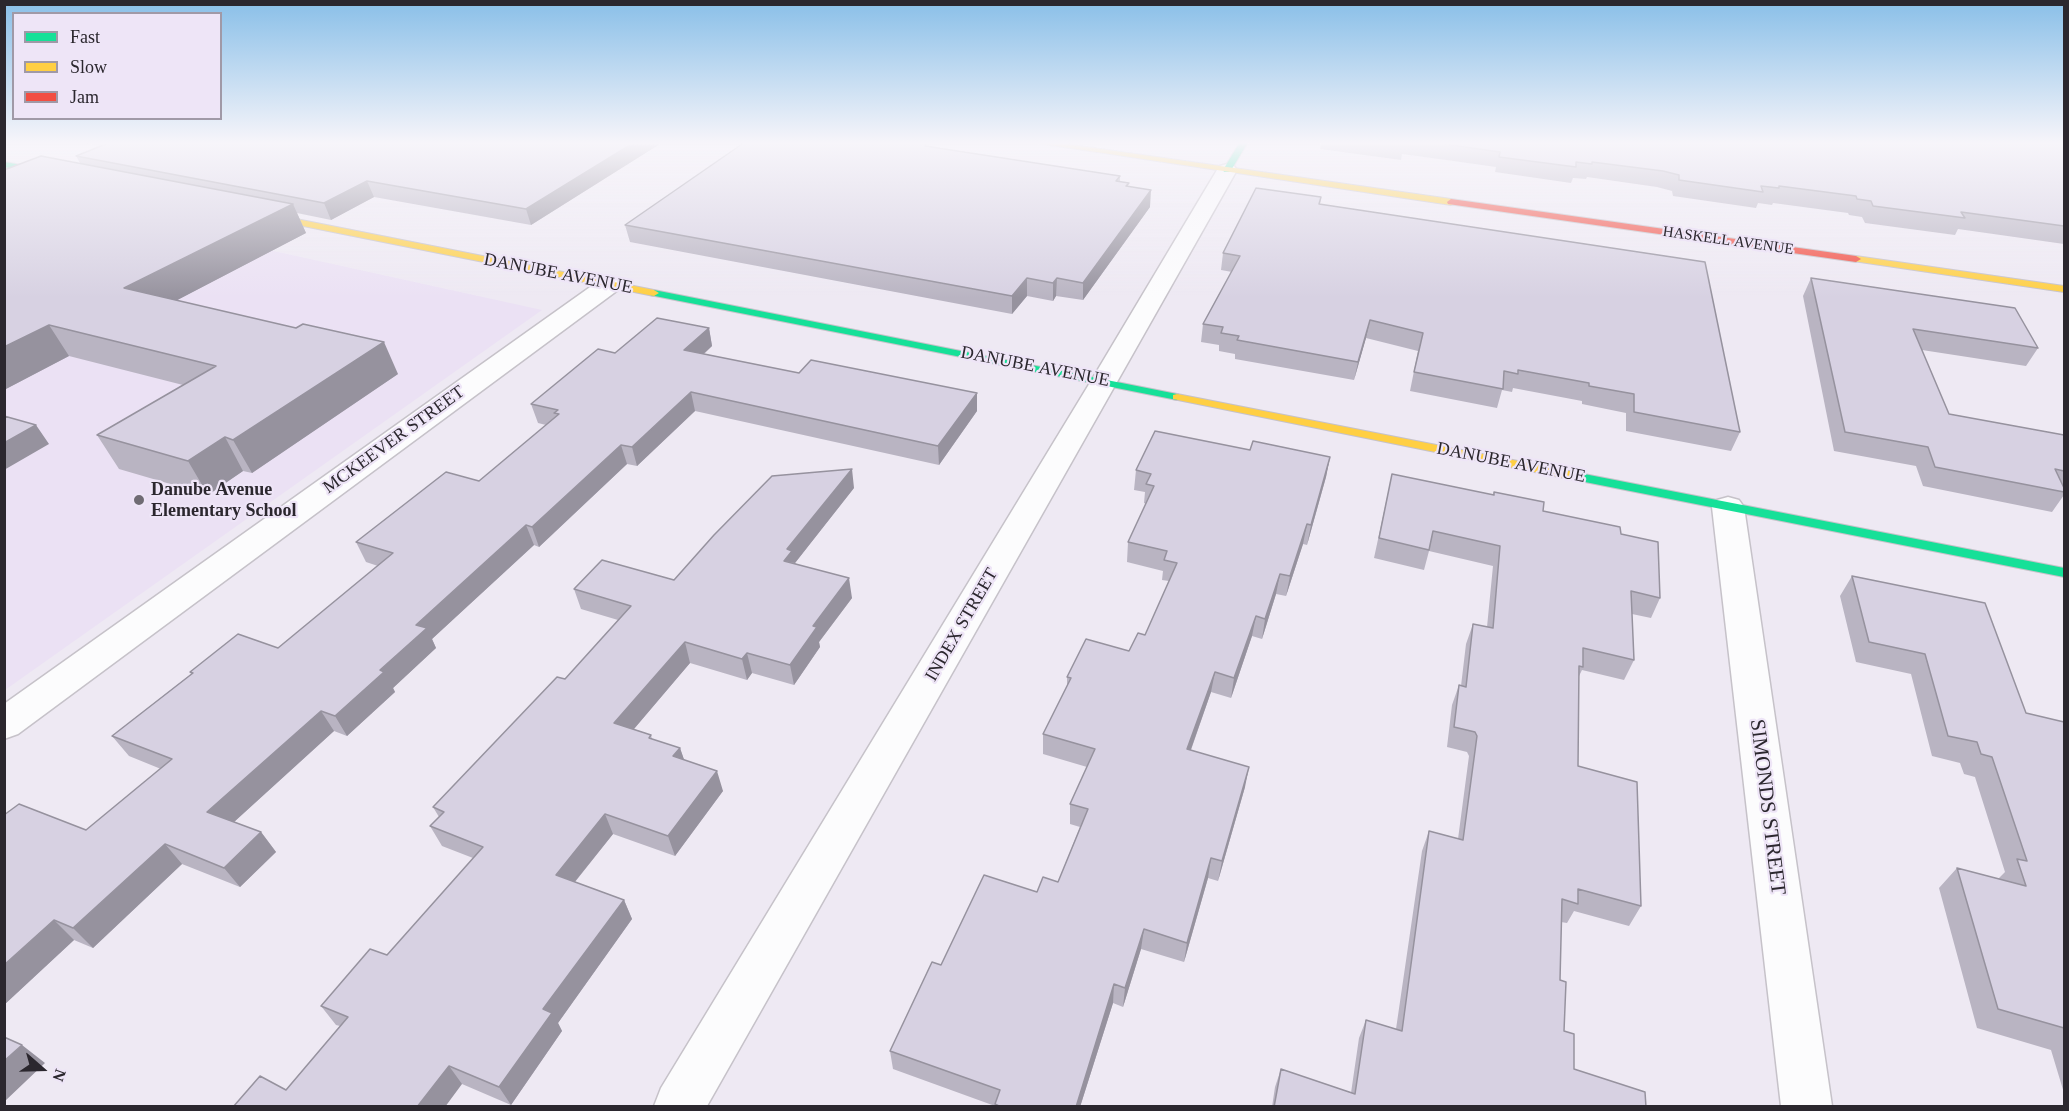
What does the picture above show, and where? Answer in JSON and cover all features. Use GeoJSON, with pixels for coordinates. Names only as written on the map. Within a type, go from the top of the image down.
{"type":"FeatureCollection","features":[{"type":"Feature","properties":{"kind":"street","name":"INDEX STREET"},"geometry":{"type":"LineString","coordinates":[[679,1107],[1106,381],[1213,194]]}},
{"type":"Feature","properties":{"kind":"street","name":"HASKELL AVENUE"},"geometry":{"type":"LineString","coordinates":[[1395,194],[2064,289]]}},
{"type":"Feature","properties":{"kind":"street","name":"DANUBE AVENUE"},"geometry":{"type":"LineString","coordinates":[[247,212],[2064,573]]}},
{"type":"Feature","properties":{"kind":"street","name":"MCKEEVER STREET"},"geometry":{"type":"LineString","coordinates":[[4,724],[609,285]]}},
{"type":"Feature","properties":{"kind":"street","name":"SIMONDS STREET"},"geometry":{"type":"LineString","coordinates":[[1728,507],[1807,1107]]}},
{"type":"Feature","properties":{"kind":"shaded area","name":"Danube Avenue Elementary School"},"geometry":{"type":"Polygon","coordinates":[[[5,194],[542,310],[5,690],[5,194]]]}},
{"type":"Feature","properties":{"kind":"building"},"geometry":{"type":"Polygon","coordinates":[[[4,194],[240,194],[293,204],[124,288],[296,328],[303,324],[384,342],[233,440],[225,437],[188,461],[97,435],[216,366],[49,325],[4,347],[4,194]]]}},
{"type":"Feature","properties":{"kind":"building"},"geometry":{"type":"Polygon","coordinates":[[[276,194],[342,194],[324,203],[276,194]]]}},
{"type":"Feature","properties":{"kind":"building"},"geometry":{"type":"Polygon","coordinates":[[[440,194],[551,194],[526,209],[440,194]]]}},
{"type":"Feature","properties":{"kind":"building"},"geometry":{"type":"Polygon","coordinates":[[[670,194],[1148,194],[1083,283],[1057,278],[1053,283],[1027,278],[1012,296],[625,225],[670,194]]]}},
{"type":"Feature","properties":{"kind":"building"},"geometry":{"type":"Polygon","coordinates":[[[1253,194],[1298,194],[1321,197],[1319,204],[1705,262],[1740,432],[1634,412],[1634,394],[1589,386],[1589,383],[1518,370],[1518,374],[1504,371],[1503,389],[1414,372],[1423,333],[1370,320],[1358,362],[1237,340],[1239,336],[1221,333],[1223,327],[1203,324],[1240,256],[1223,253],[1253,194]]]}},
{"type":"Feature","properties":{"kind":"building"},"geometry":{"type":"Polygon","coordinates":[[[1839,194],[2064,194],[2064,226],[1961,212],[1965,218],[1873,206],[1871,201],[1857,199],[1856,196],[1839,194]]]}},
{"type":"Feature","properties":{"kind":"building"},"geometry":{"type":"Polygon","coordinates":[[[1811,278],[2015,308],[2038,348],[1913,329],[1949,414],[2064,435],[2064,471],[2055,469],[2064,492],[1935,467],[1928,447],[1845,432],[1811,278]]]}},
{"type":"Feature","properties":{"kind":"building"},"geometry":{"type":"Polygon","coordinates":[[[657,318],[709,328],[684,350],[799,373],[811,360],[977,393],[938,446],[691,392],[632,447],[621,445],[532,527],[526,525],[416,625],[427,628],[380,670],[384,672],[335,716],[321,711],[207,812],[261,832],[224,868],[165,844],[73,928],[54,920],[4,965],[4,815],[19,804],[86,830],[172,759],[112,736],[193,673],[190,672],[238,634],[278,648],[393,553],[356,542],[446,472],[479,481],[559,414],[554,413],[558,410],[531,404],[598,349],[615,353],[657,318]]]}},
{"type":"Feature","properties":{"kind":"building"},"geometry":{"type":"Polygon","coordinates":[[[4,416],[36,425],[4,443],[4,416]]]}},
{"type":"Feature","properties":{"kind":"building"},"geometry":{"type":"Polygon","coordinates":[[[1155,431],[1250,450],[1253,441],[1330,457],[1311,525],[1307,524],[1290,576],[1280,574],[1265,619],[1256,616],[1234,678],[1215,672],[1187,749],[1249,767],[1222,861],[1211,858],[1187,943],[1144,929],[1125,988],[1114,984],[1076,1107],[1001,1107],[995,1104],[1000,1090],[890,1051],[932,962],[941,965],[984,875],[1037,892],[1043,877],[1058,882],[1088,809],[1070,804],[1095,749],[1043,734],[1071,678],[1067,677],[1086,639],[1129,651],[1138,633],[1145,635],[1177,563],[1164,560],[1167,551],[1128,542],[1154,486],[1146,484],[1151,474],[1136,470],[1155,431]]]}},
{"type":"Feature","properties":{"kind":"building"},"geometry":{"type":"Polygon","coordinates":[[[852,469],[787,549],[792,551],[784,561],[849,578],[813,626],[817,627],[790,665],[747,653],[742,659],[685,642],[614,723],[651,735],[649,738],[680,748],[673,756],[717,771],[668,836],[605,814],[556,875],[624,900],[543,1009],[552,1013],[499,1087],[449,1066],[417,1107],[233,1107],[260,1076],[286,1090],[348,1017],[321,1006],[370,949],[387,955],[483,847],[430,826],[444,812],[433,807],[557,677],[565,679],[631,606],[574,589],[602,560],[674,580],[772,476],[852,469]]]}},
{"type":"Feature","properties":{"kind":"building"},"geometry":{"type":"Polygon","coordinates":[[[1392,474],[1494,495],[1494,492],[1544,502],[1543,511],[1620,527],[1621,534],[1658,542],[1660,598],[1631,591],[1634,660],[1583,648],[1583,667],[1579,666],[1578,766],[1637,782],[1641,906],[1578,889],[1578,904],[1562,899],[1560,980],[1566,982],[1564,1031],[1574,1034],[1574,1069],[1645,1092],[1646,1107],[1274,1107],[1281,1069],[1355,1094],[1366,1020],[1402,1031],[1429,831],[1463,840],[1477,736],[1475,732],[1454,727],[1459,685],[1466,687],[1473,624],[1493,628],[1500,546],[1433,531],[1429,550],[1379,538],[1392,474]]]}},
{"type":"Feature","properties":{"kind":"building"},"geometry":{"type":"Polygon","coordinates":[[[1852,576],[1985,603],[2026,713],[2064,722],[2064,1028],[1998,1009],[1957,868],[2026,886],[2017,859],[2027,861],[1992,757],[1981,754],[1977,742],[1948,736],[1925,654],[1869,642],[1852,576]]]}},
{"type":"Feature","properties":{"kind":"building"},"geometry":{"type":"Polygon","coordinates":[[[4,1037],[22,1045],[4,1061],[4,1037]]]}},
{"type":"Feature","properties":{"kind":"traffic: fast"},"geometry":{"type":"LineString","coordinates":[[654,293],[1177,397]]}},
{"type":"Feature","properties":{"kind":"traffic: fast"},"geometry":{"type":"LineString","coordinates":[[1579,477],[2064,573]]}},
{"type":"Feature","properties":{"kind":"traffic: slow"},"geometry":{"type":"LineString","coordinates":[[1394,194],[1451,202]]}},
{"type":"Feature","properties":{"kind":"traffic: slow"},"geometry":{"type":"LineString","coordinates":[[256,214],[654,293]]}},
{"type":"Feature","properties":{"kind":"traffic: slow"},"geometry":{"type":"LineString","coordinates":[[1856,259],[2064,289]]}},
{"type":"Feature","properties":{"kind":"traffic: slow"},"geometry":{"type":"LineString","coordinates":[[1177,397],[1579,477]]}},
{"type":"Feature","properties":{"kind":"traffic: jam"},"geometry":{"type":"LineString","coordinates":[[1451,202],[1856,259]]}},
{"type":"Feature","properties":{"kind":"place","name":"Danube Avenue Elementary School"},"geometry":{"type":"Point","coordinates":[139,500]}}]}
